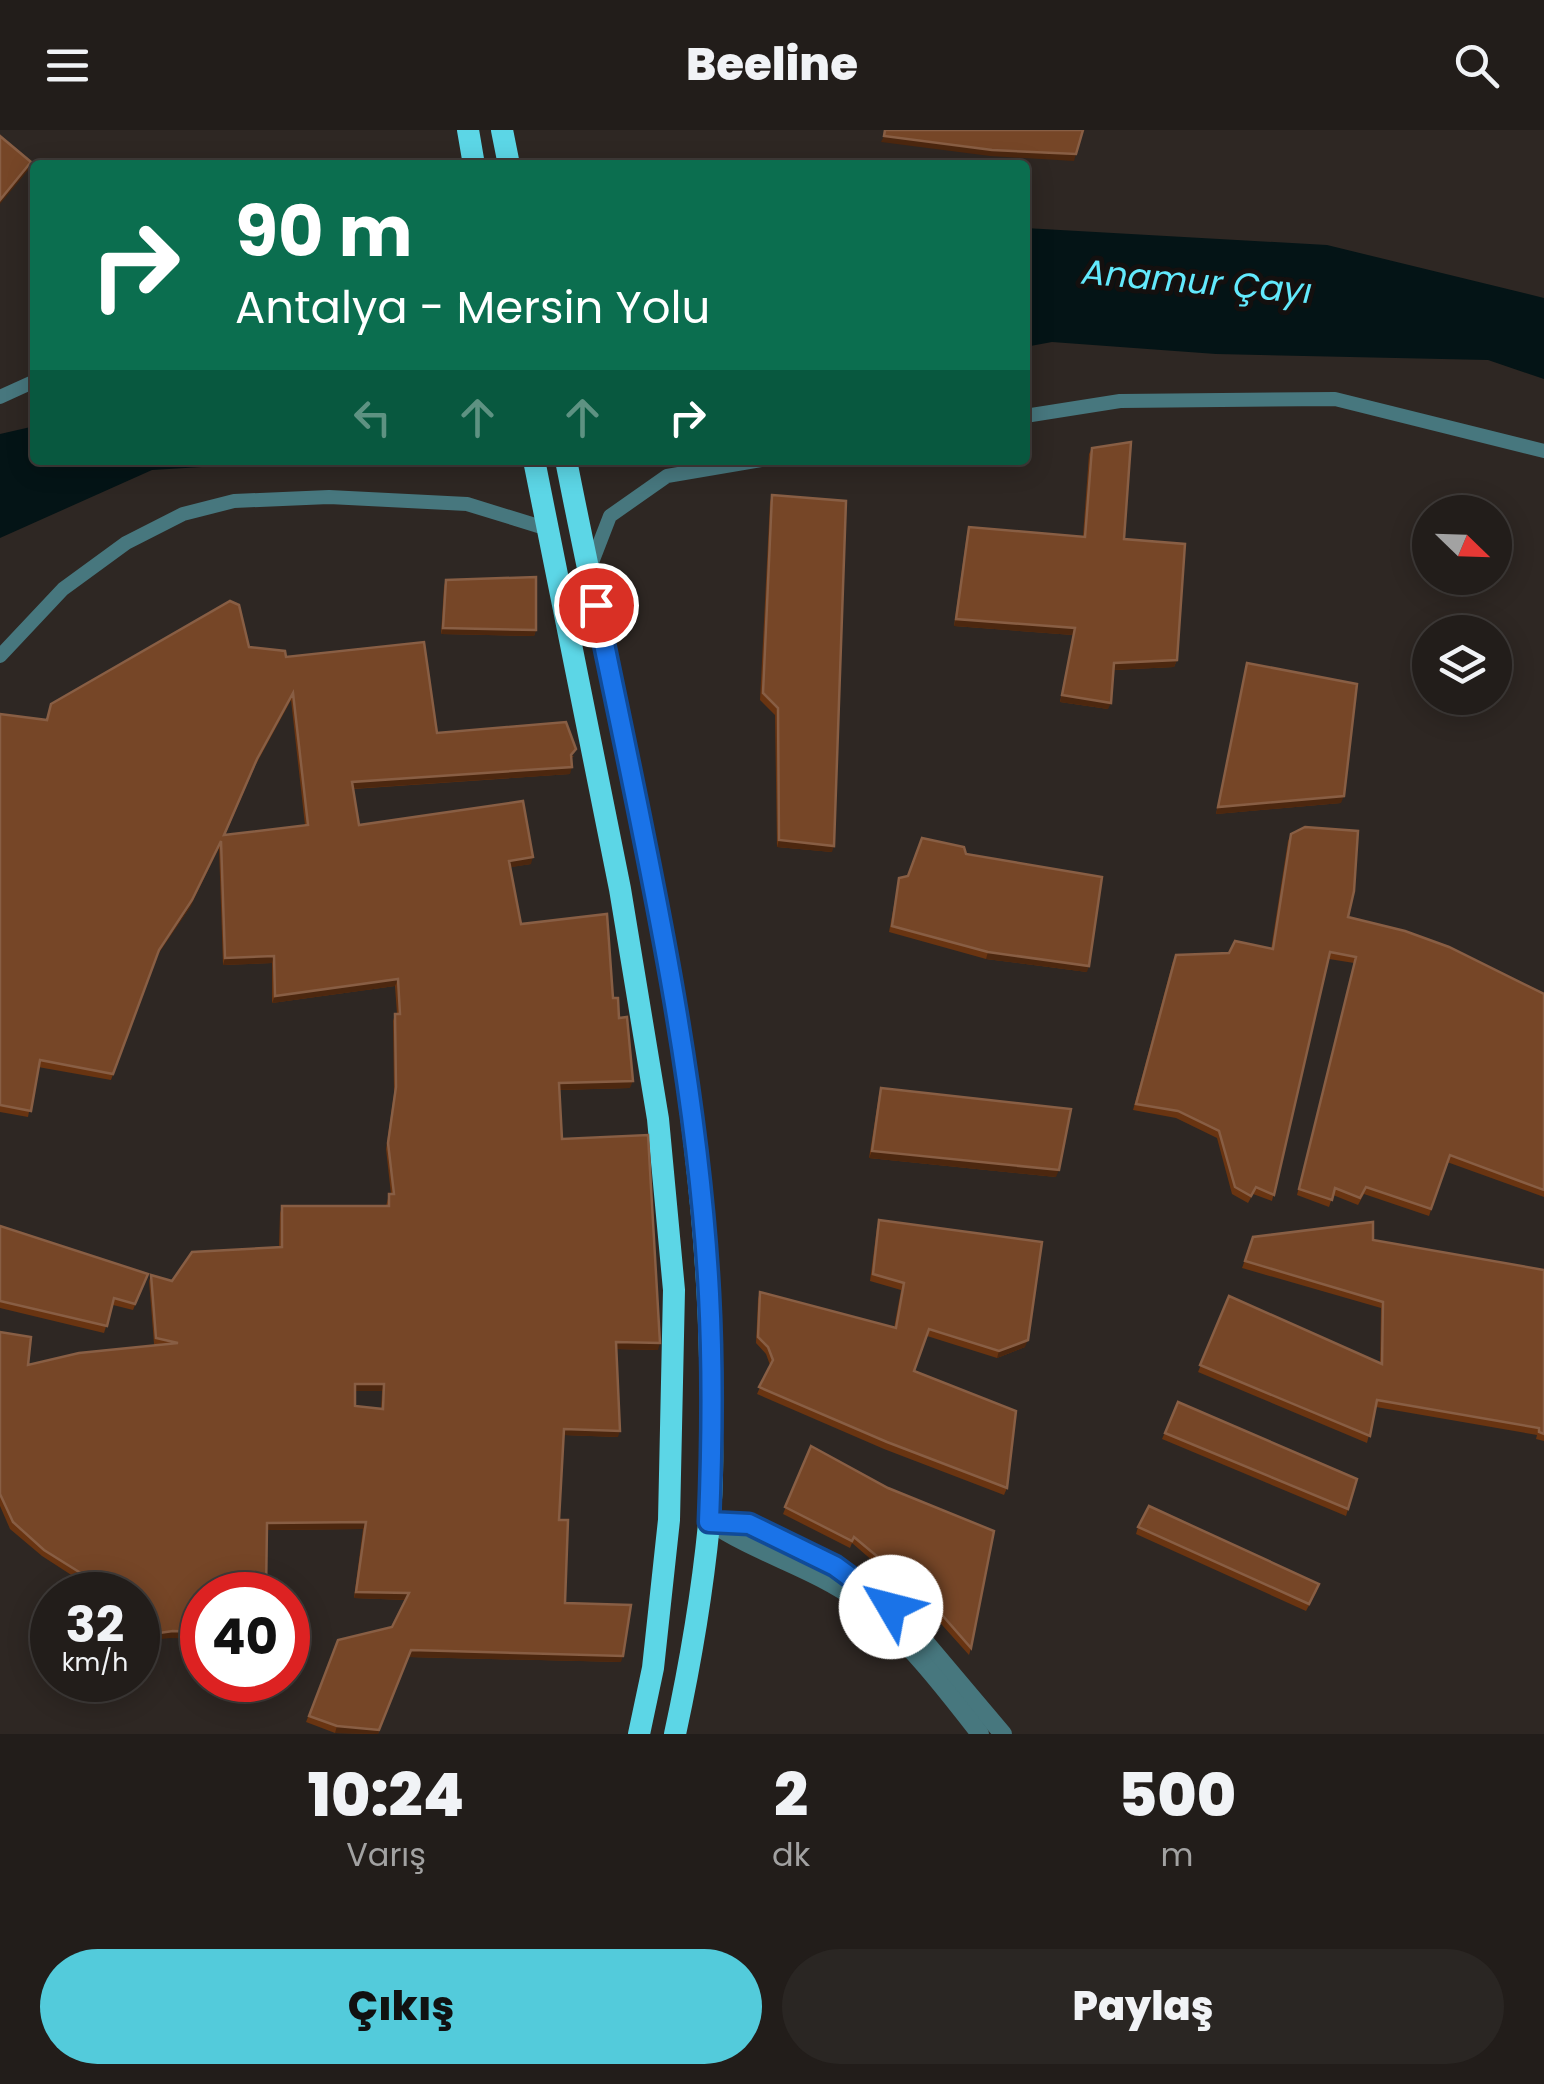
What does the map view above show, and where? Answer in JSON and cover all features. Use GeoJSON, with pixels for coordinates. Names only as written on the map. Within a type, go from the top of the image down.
{"type":"FeatureCollection","features":[{"type":"Feature","properties":{"kind":"highway"},"geometry":{"type":"LineString","coordinates":[[468,130],[473,160]]}},
{"type":"Feature","properties":{"kind":"highway"},"geometry":{"type":"LineString","coordinates":[[502,130],[508,160]]}},
{"type":"Feature","properties":{"kind":"highway"},"geometry":{"type":"LineString","coordinates":[[535,465],[620,888],[658,1119],[674,1290],[670,1520],[653,1668],[639,1734]]}},
{"type":"Feature","properties":{"kind":"highway"},"geometry":{"type":"LineString","coordinates":[[567,465],[653,886],[692,1117],[709,1292],[709,1522],[689,1670],[675,1734]]}},
{"type":"Feature","properties":{"kind":"highway"},"geometry":{"type":"LineString","coordinates":[[670,1520],[709,1522]]}},
{"type":"Feature","properties":{"kind":"street"},"geometry":{"type":"LineString","coordinates":[[0,397],[30,383]]}},
{"type":"Feature","properties":{"kind":"street"},"geometry":{"type":"LineString","coordinates":[[1030,415],[1120,401],[1336,399],[1544,451]]}},
{"type":"Feature","properties":{"kind":"street"},"geometry":{"type":"LineString","coordinates":[[588,570],[610,516],[666,476],[731,465]]}},
{"type":"Feature","properties":{"kind":"street"},"geometry":{"type":"LineString","coordinates":[[0,656],[62,589],[126,542],[183,514],[234,502],[329,497],[467,504],[546,521]]}},
{"type":"Feature","properties":{"kind":"street"},"geometry":{"type":"LineString","coordinates":[[709,1522],[740,1542],[860,1602],[898,1638],[980,1734]]}},
{"type":"Feature","properties":{"kind":"street"},"geometry":{"type":"LineString","coordinates":[[709,1522],[749,1524],[835,1566],[871,1590],[912,1624],[1004,1734]]}},
{"type":"Feature","properties":{"kind":"water","name":"Anamur Çayı"},"geometry":{"type":"Polygon","coordinates":[[[1030,228],[1327,245],[1544,298],[1544,379],[1488,360],[1216,354],[1052,342],[1030,346],[1030,228]]]}},
{"type":"Feature","properties":{"kind":"water"},"geometry":{"type":"Polygon","coordinates":[[[30,427],[30,465],[234,465],[152,470],[0,538],[0,434],[30,427]]]}},
{"type":"Feature","properties":{"kind":"building"},"geometry":{"type":"Polygon","coordinates":[[[885,130],[1083,130],[1076,154],[992,150],[884,136],[885,130]]]}},
{"type":"Feature","properties":{"kind":"building"},"geometry":{"type":"Polygon","coordinates":[[[0,136],[30,163],[0,200],[0,136]]]}},
{"type":"Feature","properties":{"kind":"building"},"geometry":{"type":"Polygon","coordinates":[[[1131,442],[1124,539],[1185,544],[1177,660],[1114,663],[1111,703],[1062,695],[1075,628],[956,619],[969,527],[1085,537],[1092,448],[1131,442]]]}},
{"type":"Feature","properties":{"kind":"building"},"geometry":{"type":"Polygon","coordinates":[[[772,495],[846,501],[834,846],[779,840],[778,708],[763,693],[772,495]]]}},
{"type":"Feature","properties":{"kind":"building"},"geometry":{"type":"Polygon","coordinates":[[[536,577],[536,630],[443,628],[446,580],[536,577]]]}},
{"type":"Feature","properties":{"kind":"building"},"geometry":{"type":"Polygon","coordinates":[[[230,601],[239,605],[249,647],[285,651],[286,657],[424,642],[437,733],[566,722],[576,749],[571,755],[572,767],[352,782],[359,825],[523,801],[533,857],[509,861],[521,924],[607,914],[613,998],[618,998],[619,1018],[627,1017],[633,1081],[559,1083],[562,1139],[648,1135],[660,1343],[616,1342],[620,1431],[564,1429],[559,1520],[568,1520],[565,1603],[631,1605],[623,1656],[411,1650],[379,1730],[337,1726],[309,1716],[338,1640],[392,1627],[409,1593],[356,1592],[366,1522],[267,1523],[266,1572],[180,1572],[180,1631],[160,1633],[160,1572],[79,1572],[44,1550],[13,1522],[0,1494],[0,1332],[31,1337],[28,1365],[79,1353],[178,1343],[156,1338],[151,1275],[172,1281],[192,1252],[282,1247],[282,1206],[389,1206],[389,1194],[394,1194],[388,1143],[396,1087],[398,979],[275,996],[274,956],[225,958],[221,841],[192,900],[159,950],[113,1074],[40,1060],[31,1111],[0,1105],[0,714],[47,720],[51,704],[230,601]],[[293,693],[257,759],[224,835],[308,825],[293,693]],[[355,1384],[355,1406],[383,1409],[384,1384],[355,1384]]]}},
{"type":"Feature","properties":{"kind":"building"},"geometry":{"type":"Polygon","coordinates":[[[1247,663],[1357,684],[1344,796],[1218,807],[1247,663]]]}},
{"type":"Feature","properties":{"kind":"building"},"geometry":{"type":"Polygon","coordinates":[[[1305,827],[1358,831],[1348,917],[1449,947],[1544,994],[1544,1190],[1450,1155],[1431,1209],[1366,1187],[1360,1198],[1335,1188],[1332,1200],[1299,1189],[1356,957],[1330,952],[1274,1195],[1256,1187],[1251,1196],[1235,1187],[1219,1131],[1178,1111],[1136,1104],[1176,955],[1229,953],[1235,941],[1273,949],[1291,834],[1305,827]]]}},
{"type":"Feature","properties":{"kind":"building"},"geometry":{"type":"Polygon","coordinates":[[[922,838],[964,847],[966,854],[1102,877],[1089,966],[988,952],[892,926],[899,878],[908,876],[922,838]]]}},
{"type":"Feature","properties":{"kind":"building"},"geometry":{"type":"Polygon","coordinates":[[[881,1088],[1071,1109],[1059,1170],[872,1151],[881,1088]]]}},
{"type":"Feature","properties":{"kind":"building"},"geometry":{"type":"Polygon","coordinates":[[[879,1220],[1042,1242],[1028,1340],[999,1351],[929,1329],[914,1371],[1016,1411],[1007,1488],[759,1387],[773,1360],[758,1337],[760,1292],[896,1328],[904,1283],[873,1274],[879,1220]]]}},
{"type":"Feature","properties":{"kind":"building"},"geometry":{"type":"Polygon","coordinates":[[[1373,1222],[1373,1240],[1544,1270],[1544,1434],[1539,1428],[1377,1400],[1370,1436],[1200,1365],[1229,1296],[1382,1364],[1383,1302],[1245,1261],[1253,1237],[1373,1222]]]}},
{"type":"Feature","properties":{"kind":"building"},"geometry":{"type":"Polygon","coordinates":[[[0,1226],[148,1274],[135,1304],[114,1298],[107,1326],[0,1301],[0,1226]]]}},
{"type":"Feature","properties":{"kind":"building"},"geometry":{"type":"Polygon","coordinates":[[[1178,1402],[1357,1479],[1348,1509],[1165,1433],[1178,1402]]]}},
{"type":"Feature","properties":{"kind":"building"},"geometry":{"type":"Polygon","coordinates":[[[811,1446],[888,1488],[994,1531],[971,1648],[928,1599],[854,1537],[852,1541],[785,1507],[811,1446]]]}},
{"type":"Feature","properties":{"kind":"building"},"geometry":{"type":"Polygon","coordinates":[[[1149,1506],[1319,1584],[1309,1604],[1138,1527],[1149,1506]]]}},
{"type":"Feature","properties":{"kind":"route"},"geometry":{"type":"LineString","coordinates":[[596,605],[653,886],[692,1117],[709,1292],[709,1522],[749,1524],[835,1566],[891,1607]]}}]}
